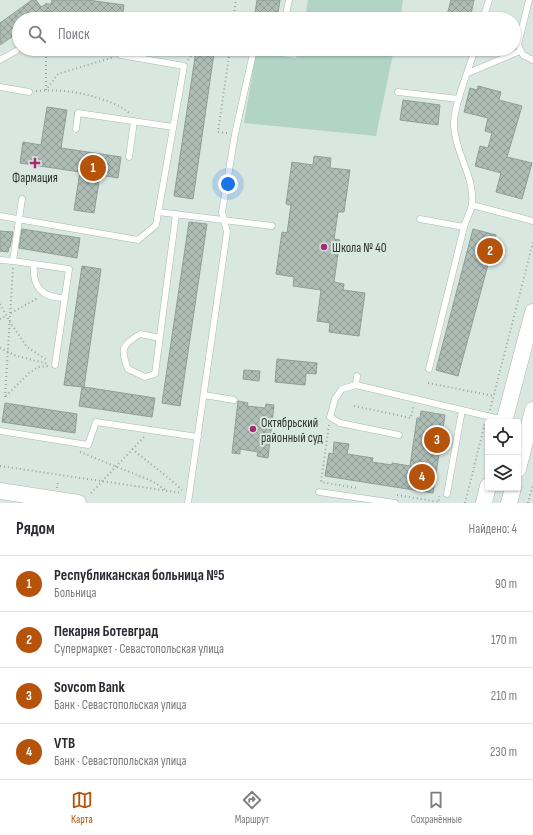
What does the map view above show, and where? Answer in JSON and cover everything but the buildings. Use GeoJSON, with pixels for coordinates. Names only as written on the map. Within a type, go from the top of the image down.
{"type":"FeatureCollection","features":[{"type":"Feature","properties":{"kind":"main road"},"geometry":{"type":"LineString","coordinates":[[505,419],[533,312]]}},
{"type":"Feature","properties":{"kind":"main road"},"geometry":{"type":"LineString","coordinates":[[521,457],[533,410]]}},
{"type":"Feature","properties":{"kind":"main road"},"geometry":{"type":"LineString","coordinates":[[0,491],[47,501],[78,503]]}},
{"type":"Feature","properties":{"kind":"main road"},"geometry":{"type":"LineString","coordinates":[[484,503],[487,491]]}},
{"type":"Feature","properties":{"kind":"main road"},"geometry":{"type":"LineString","coordinates":[[509,503],[512,491]]}},
{"type":"Feature","properties":{"kind":"lane"},"geometry":{"type":"LineString","coordinates":[[286,12],[288,0]]}},
{"type":"Feature","properties":{"kind":"lane"},"geometry":{"type":"LineString","coordinates":[[485,12],[488,0]]}},
{"type":"Feature","properties":{"kind":"lane"},"geometry":{"type":"LineString","coordinates":[[521,33],[529,0]]}},
{"type":"Feature","properties":{"kind":"lane"},"geometry":{"type":"LineString","coordinates":[[521,52],[533,60]]}},
{"type":"Feature","properties":{"kind":"lane"},"geometry":{"type":"LineString","coordinates":[[0,60],[12,53]]}},
{"type":"Feature","properties":{"kind":"lane"},"geometry":{"type":"LineString","coordinates":[[0,216],[138,240],[156,225],[184,66],[138,56]]}},
{"type":"Feature","properties":{"kind":"lane"},"geometry":{"type":"LineString","coordinates":[[188,503],[228,232],[222,212],[235,134],[252,56]]}},
{"type":"Feature","properties":{"kind":"lane"},"geometry":{"type":"LineString","coordinates":[[429,369],[464,227],[472,205],[471,189],[456,142],[455,120],[472,56]]}},
{"type":"Feature","properties":{"kind":"lane"},"geometry":{"type":"LineString","coordinates":[[468,73],[508,56]]}},
{"type":"Feature","properties":{"kind":"lane"},"geometry":{"type":"LineString","coordinates":[[0,88],[29,92]]}},
{"type":"Feature","properties":{"kind":"lane"},"geometry":{"type":"LineString","coordinates":[[398,92],[460,99]]}},
{"type":"Feature","properties":{"kind":"lane"},"geometry":{"type":"LineString","coordinates":[[76,129],[78,113],[173,127]]}},
{"type":"Feature","properties":{"kind":"lane"},"geometry":{"type":"LineString","coordinates":[[129,157],[134,121]]}},
{"type":"Feature","properties":{"kind":"lane"},"geometry":{"type":"LineString","coordinates":[[13,261],[22,199]]}},
{"type":"Feature","properties":{"kind":"lane"},"geometry":{"type":"LineString","coordinates":[[472,205],[533,221]]}},
{"type":"Feature","properties":{"kind":"lane"},"geometry":{"type":"LineString","coordinates":[[158,212],[272,226]]}},
{"type":"Feature","properties":{"kind":"lane"},"geometry":{"type":"LineString","coordinates":[[160,338],[140,334],[127,342],[122,355],[128,369],[145,377],[155,374],[160,338],[176,214]]}},
{"type":"Feature","properties":{"kind":"lane"},"geometry":{"type":"LineString","coordinates":[[420,219],[464,227]]}},
{"type":"Feature","properties":{"kind":"lane"},"geometry":{"type":"LineString","coordinates":[[0,260],[69,269],[55,365]]}},
{"type":"Feature","properties":{"kind":"lane"},"geometry":{"type":"LineString","coordinates":[[34,264],[33,275],[37,285],[44,294],[54,298],[65,298]]}},
{"type":"Feature","properties":{"kind":"lane"},"geometry":{"type":"LineString","coordinates":[[356,385],[357,376]]}},
{"type":"Feature","properties":{"kind":"lane"},"geometry":{"type":"LineString","coordinates":[[399,435],[340,423],[330,418],[335,399],[342,389],[356,385],[497,419]]}},
{"type":"Feature","properties":{"kind":"lane"},"geometry":{"type":"LineString","coordinates":[[204,395],[234,400]]}},
{"type":"Feature","properties":{"kind":"lane"},"geometry":{"type":"LineString","coordinates":[[447,494],[462,410]]}},
{"type":"Feature","properties":{"kind":"lane"},"geometry":{"type":"LineString","coordinates":[[0,431],[88,444],[96,422],[198,437]]}},
{"type":"Feature","properties":{"kind":"lane"},"geometry":{"type":"LineString","coordinates":[[319,492],[357,501],[395,503]]}},
{"type":"Feature","properties":{"kind":"path"},"geometry":{"type":"LineString","coordinates":[[46,4],[47,0]]}},
{"type":"Feature","properties":{"kind":"path"},"geometry":{"type":"LineString","coordinates":[[234,12],[236,0]]}},
{"type":"Feature","properties":{"kind":"path"},"geometry":{"type":"LineString","coordinates":[[46,56],[46,90]]}},
{"type":"Feature","properties":{"kind":"path"},"geometry":{"type":"LineString","coordinates":[[46,90],[58,74],[108,56]]}},
{"type":"Feature","properties":{"kind":"path"},"geometry":{"type":"LineString","coordinates":[[229,56],[218,132],[235,134]]}},
{"type":"Feature","properties":{"kind":"path"},"geometry":{"type":"LineString","coordinates":[[29,92],[60,90],[84,94],[114,104],[128,111],[134,121]]}},
{"type":"Feature","properties":{"kind":"path"},"geometry":{"type":"LineString","coordinates":[[465,503],[533,242]]}},
{"type":"Feature","properties":{"kind":"path"},"geometry":{"type":"LineString","coordinates":[[13,261],[5,397],[29,373],[38,367],[55,365]]}},
{"type":"Feature","properties":{"kind":"path"},"geometry":{"type":"LineString","coordinates":[[0,319],[44,294]]}},
{"type":"Feature","properties":{"kind":"path"},"geometry":{"type":"LineString","coordinates":[[0,304],[27,347],[55,365]]}},
{"type":"Feature","properties":{"kind":"path"},"geometry":{"type":"LineString","coordinates":[[0,348],[35,362],[55,365]]}},
{"type":"Feature","properties":{"kind":"path"},"geometry":{"type":"LineString","coordinates":[[428,383],[494,396]]}},
{"type":"Feature","properties":{"kind":"path"},"geometry":{"type":"LineString","coordinates":[[354,406],[411,418],[412,410]]}},
{"type":"Feature","properties":{"kind":"path"},"geometry":{"type":"LineString","coordinates":[[330,418],[320,482],[360,489]]}},
{"type":"Feature","properties":{"kind":"path"},"geometry":{"type":"LineString","coordinates":[[91,493],[150,430]]}},
{"type":"Feature","properties":{"kind":"path"},"geometry":{"type":"LineString","coordinates":[[67,441],[81,453],[152,481],[167,491]]}},
{"type":"Feature","properties":{"kind":"path"},"geometry":{"type":"LineString","coordinates":[[0,466],[185,493],[167,475],[132,449]]}},
{"type":"Feature","properties":{"kind":"path"},"geometry":{"type":"LineString","coordinates":[[528,503],[533,484]]}},
{"type":"Feature","properties":{"kind":"path"},"geometry":{"type":"LineString","coordinates":[[391,494],[438,502],[440,494]]}},
{"type":"Feature","properties":{"kind":"green space"},"geometry":{"type":"Polygon","coordinates":[[[308,0],[403,0],[401,12],[306,12],[308,0]]]}},
{"type":"Feature","properties":{"kind":"green space"},"geometry":{"type":"Polygon","coordinates":[[[255,56],[283,56],[296,58],[297,56],[393,56],[376,136],[244,123],[255,56]]]}},
{"type":"Feature","properties":{"kind":"place","name":"Фармация"},"geometry":{"type":"Point","coordinates":[35,163]}},
{"type":"Feature","properties":{"kind":"place","name":"Республиканская больница №5"},"geometry":{"type":"Point","coordinates":[93,168]}},
{"type":"Feature","properties":{"kind":"place","name":"Школа № 40"},"geometry":{"type":"Point","coordinates":[324,247]}},
{"type":"Feature","properties":{"kind":"place","name":"Пекарня Ботевград"},"geometry":{"type":"Point","coordinates":[490,251]}},
{"type":"Feature","properties":{"kind":"place","name":"Октябрьский районный суд"},"geometry":{"type":"Point","coordinates":[253,429]}},
{"type":"Feature","properties":{"kind":"place","name":"Sovcom Bank"},"geometry":{"type":"Point","coordinates":[437,440]}},
{"type":"Feature","properties":{"kind":"place","name":"VTB"},"geometry":{"type":"Point","coordinates":[422,477]}}]}
